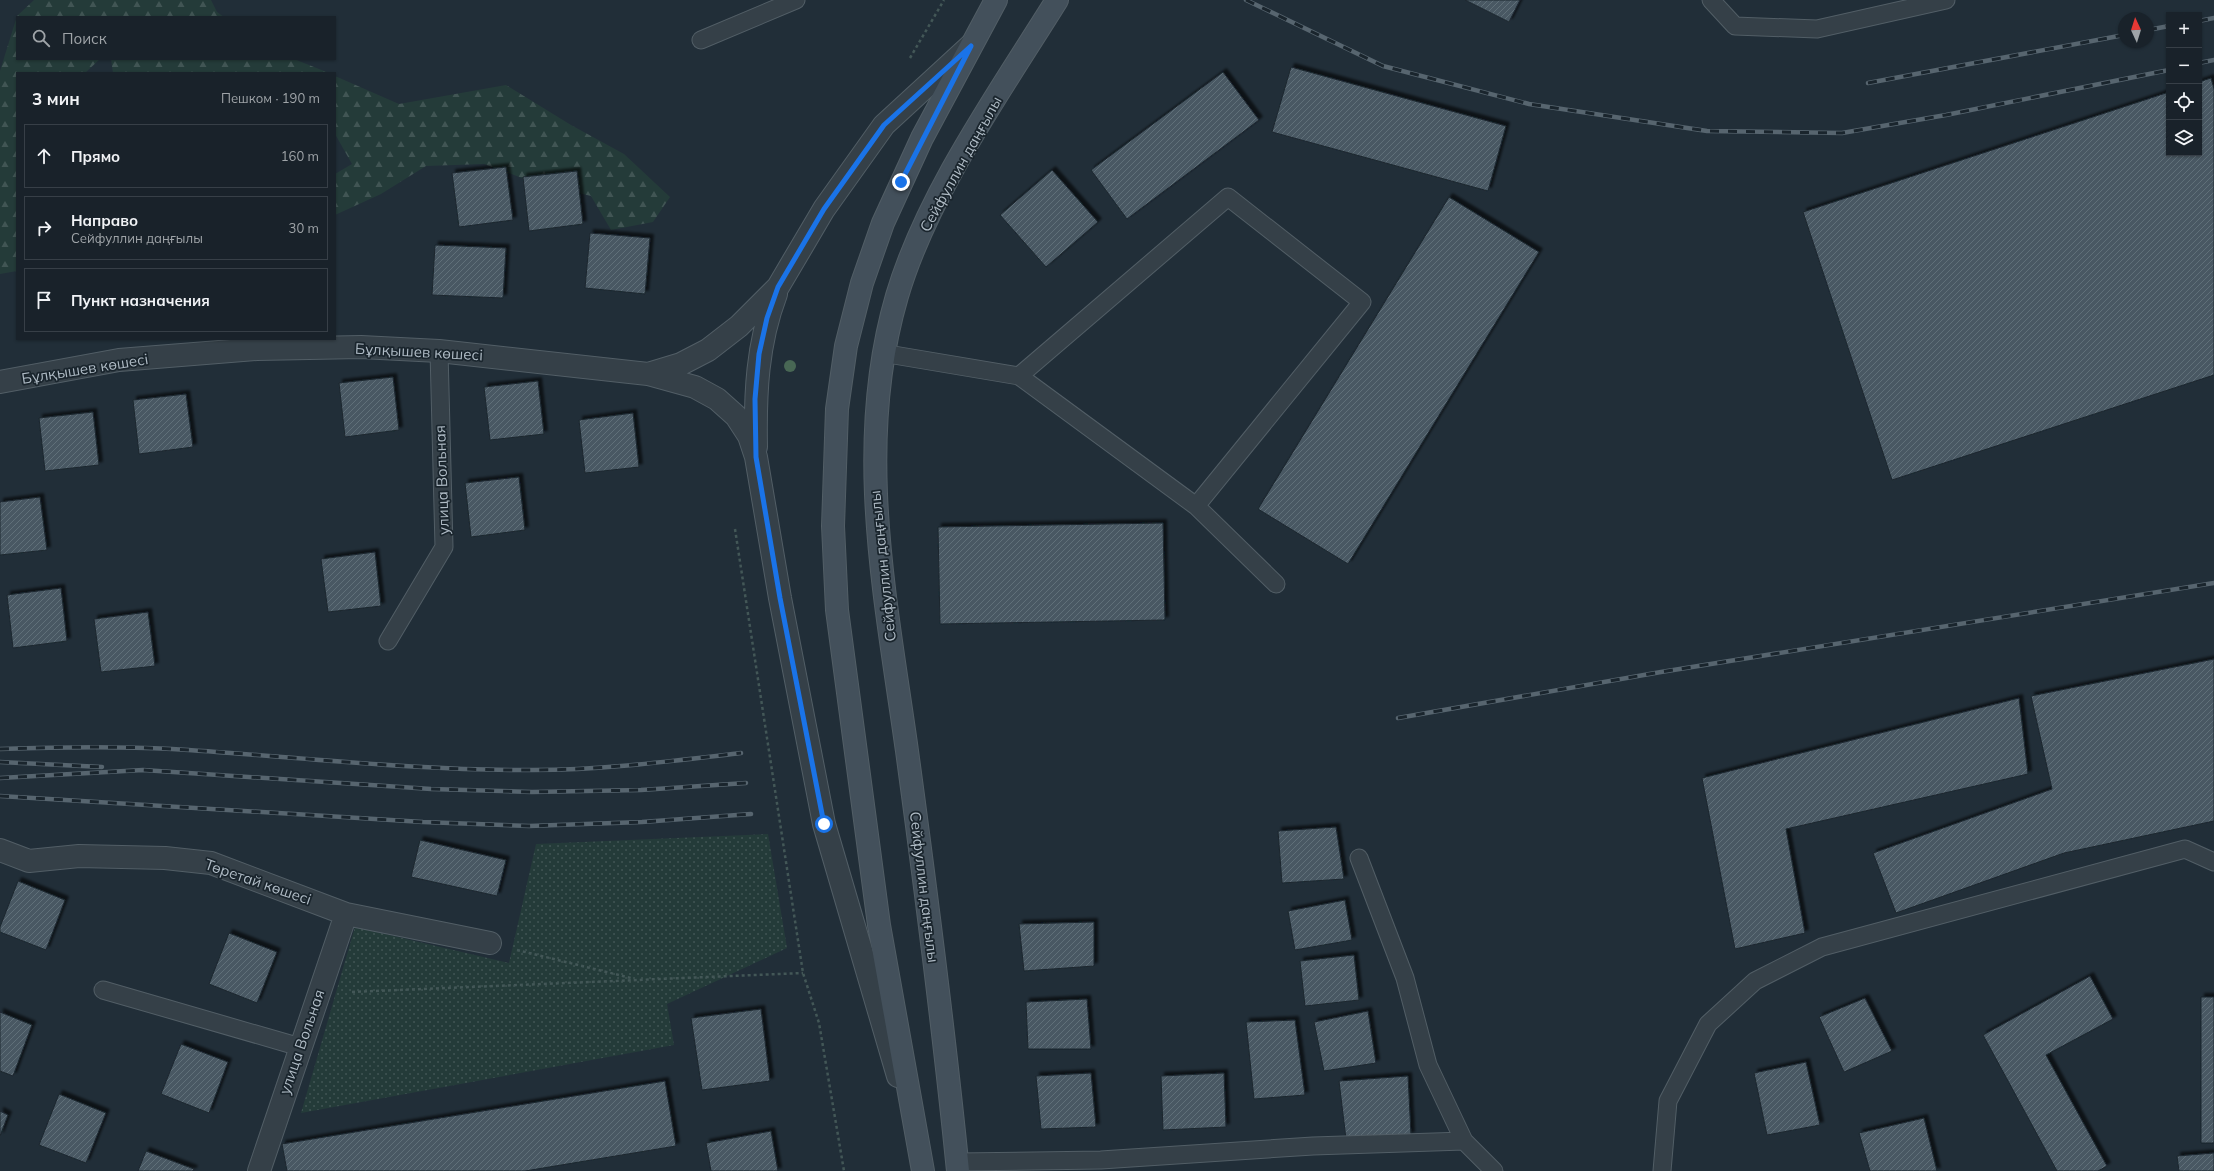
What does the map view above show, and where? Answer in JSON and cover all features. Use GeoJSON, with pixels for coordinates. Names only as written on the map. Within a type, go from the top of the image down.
{"type":"FeatureCollection","features":[{"type":"Feature","properties":{"kind":"main road"},"geometry":{"type":"LineString","coordinates":[[923,1171],[879,925],[837,610],[833,526],[837,409],[846,346],[862,283],[883,223],[901,182],[996,0]]}},
{"type":"Feature","properties":{"kind":"main road","name":"Сейфуллин даңғылы"},"geometry":{"type":"LineString","coordinates":[[957,1166],[929,918],[883,590],[877,533],[874,467],[876,412],[882,353],[898,293],[921,235],[942,191],[1057,0]]}},
{"type":"Feature","properties":{"kind":"street"},"geometry":{"type":"LineString","coordinates":[[916,1137],[824,824],[780,598],[756,457],[755,399],[759,354],[767,318],[778,287],[824,209],[884,125],[971,46]]}},
{"type":"Feature","properties":{"kind":"street"},"geometry":{"type":"LineString","coordinates":[[648,374],[681,364],[708,350],[738,326],[778,287]]}},
{"type":"Feature","properties":{"kind":"street","name":"Бұлқышев көшесі"},"geometry":{"type":"LineString","coordinates":[[0,382],[119,360],[257,349],[361,348],[439,351],[648,374]]}},
{"type":"Feature","properties":{"kind":"street"},"geometry":{"type":"LineString","coordinates":[[648,374],[695,387],[717,399],[736,416],[749,436],[756,457]]}},
{"type":"Feature","properties":{"kind":"street","name":"Төретай көшесі"},"geometry":{"type":"LineString","coordinates":[[0,850],[29,861],[79,856],[165,858],[211,863],[346,914],[490,943]]}},
{"type":"Feature","properties":{"kind":"street","name":"улица Вольная"},"geometry":{"type":"LineString","coordinates":[[259,1171],[346,914]]}},
{"type":"Feature","properties":{"kind":"lane"},"geometry":{"type":"LineString","coordinates":[[701,40],[796,0]]}},
{"type":"Feature","properties":{"kind":"lane"},"geometry":{"type":"LineString","coordinates":[[1711,0],[1735,26],[1817,29],[1946,0]]}},
{"type":"Feature","properties":{"kind":"lane"},"geometry":{"type":"LineString","coordinates":[[1019,376],[1228,197],[1362,302],[1196,506]]}},
{"type":"Feature","properties":{"kind":"lane","name":"улица Вольная"},"geometry":{"type":"LineString","coordinates":[[388,641],[444,547],[439,351]]}},
{"type":"Feature","properties":{"kind":"lane"},"geometry":{"type":"LineString","coordinates":[[882,353],[1019,376],[1196,506],[1276,584]]}},
{"type":"Feature","properties":{"kind":"lane"},"geometry":{"type":"LineString","coordinates":[[1662,1171],[1668,1101],[1708,1024],[1755,981],[1822,947],[2185,850],[2214,862]]}},
{"type":"Feature","properties":{"kind":"lane"},"geometry":{"type":"LineString","coordinates":[[1359,858],[1405,978],[1428,1065],[1464,1141],[1494,1171]]}},
{"type":"Feature","properties":{"kind":"lane"},"geometry":{"type":"LineString","coordinates":[[102,990],[300,1047]]}},
{"type":"Feature","properties":{"kind":"lane"},"geometry":{"type":"LineString","coordinates":[[957,1166],[1101,1160],[1313,1146],[1464,1141]]}},
{"type":"Feature","properties":{"kind":"path"},"geometry":{"type":"LineString","coordinates":[[909,60],[944,0]]}},
{"type":"Feature","properties":{"kind":"path"},"geometry":{"type":"LineString","coordinates":[[735,528],[803,973],[819,1023],[844,1171]]}},
{"type":"Feature","properties":{"kind":"path"},"geometry":{"type":"LineString","coordinates":[[490,943],[636,979]]}},
{"type":"Feature","properties":{"kind":"path"},"geometry":{"type":"LineString","coordinates":[[318,993],[803,973]]}},
{"type":"Feature","properties":{"kind":"green space"},"geometry":{"type":"Polygon","coordinates":[[[34,0],[211,0],[217,12],[223,16],[17,16],[34,0]]]}},
{"type":"Feature","properties":{"kind":"green space"},"geometry":{"type":"Polygon","coordinates":[[[16,19],[16,60],[99,60],[86,72],[16,72],[16,271],[0,274],[0,71],[16,19]]]}},
{"type":"Feature","properties":{"kind":"green space"},"geometry":{"type":"Polygon","coordinates":[[[111,60],[296,60],[326,72],[113,72],[111,60]]]}},
{"type":"Feature","properties":{"kind":"green space"},"geometry":{"type":"Polygon","coordinates":[[[336,76],[399,104],[506,85],[571,125],[624,154],[670,197],[653,222],[611,230],[591,196],[530,181],[484,164],[426,166],[381,194],[336,215],[336,173],[352,164],[336,136],[336,76]]]}},
{"type":"Feature","properties":{"kind":"green space"},"geometry":{"type":"Polygon","coordinates":[[[768,834],[787,948],[667,1004],[674,1045],[301,1113],[355,927],[509,963],[536,844],[768,834]]]}},
{"type":"Feature","properties":{"kind":"building"},"geometry":{"type":"Polygon","coordinates":[[[1465,0],[1520,0],[1509,22],[1465,0]]]}},
{"type":"Feature","properties":{"kind":"building"},"geometry":{"type":"Polygon","coordinates":[[[1291,67],[1506,126],[1488,191],[1272,132],[1291,67]]]}},
{"type":"Feature","properties":{"kind":"building"},"geometry":{"type":"Polygon","coordinates":[[[1223,72],[1259,120],[1127,219],[1091,170],[1223,72]]]}},
{"type":"Feature","properties":{"kind":"building"},"geometry":{"type":"Polygon","coordinates":[[[2211,78],[2214,89],[2214,375],[1892,480],[1803,212],[2166,93],[2166,156],[2202,156],[2202,81],[2211,78]]]}},
{"type":"Feature","properties":{"kind":"building"},"geometry":{"type":"Polygon","coordinates":[[[506,167],[513,220],[459,227],[452,173],[506,167]]]}},
{"type":"Feature","properties":{"kind":"building"},"geometry":{"type":"Polygon","coordinates":[[[1052,170],[1098,222],[1046,267],[1000,215],[1052,170]]]}},
{"type":"Feature","properties":{"kind":"building"},"geometry":{"type":"Polygon","coordinates":[[[577,171],[583,224],[529,231],[523,177],[577,171]]]}},
{"type":"Feature","properties":{"kind":"building"},"geometry":{"type":"Polygon","coordinates":[[[1449,197],[1539,252],[1348,564],[1258,509],[1449,197]]]}},
{"type":"Feature","properties":{"kind":"building"},"geometry":{"type":"Polygon","coordinates":[[[590,233],[650,238],[645,294],[585,288],[590,233]]]}},
{"type":"Feature","properties":{"kind":"building"},"geometry":{"type":"Polygon","coordinates":[[[435,245],[506,248],[503,298],[432,295],[435,245]]]}},
{"type":"Feature","properties":{"kind":"building"},"geometry":{"type":"Polygon","coordinates":[[[393,377],[399,430],[345,437],[339,383],[393,377]]]}},
{"type":"Feature","properties":{"kind":"building"},"geometry":{"type":"Polygon","coordinates":[[[538,381],[544,434],[490,440],[484,387],[538,381]]]}},
{"type":"Feature","properties":{"kind":"building"},"geometry":{"type":"Polygon","coordinates":[[[186,394],[193,447],[139,454],[133,400],[186,394]]]}},
{"type":"Feature","properties":{"kind":"building"},"geometry":{"type":"Polygon","coordinates":[[[93,412],[99,465],[45,471],[39,418],[93,412]]]}},
{"type":"Feature","properties":{"kind":"building"},"geometry":{"type":"Polygon","coordinates":[[[633,413],[639,467],[585,473],[579,420],[633,413]]]}},
{"type":"Feature","properties":{"kind":"building"},"geometry":{"type":"Polygon","coordinates":[[[519,477],[525,530],[471,537],[465,483],[519,477]]]}},
{"type":"Feature","properties":{"kind":"building"},"geometry":{"type":"Polygon","coordinates":[[[40,497],[47,550],[0,555],[0,502],[40,497]]]}},
{"type":"Feature","properties":{"kind":"building"},"geometry":{"type":"Polygon","coordinates":[[[1163,523],[1165,620],[940,624],[938,527],[1163,523]]]}},
{"type":"Feature","properties":{"kind":"building"},"geometry":{"type":"Polygon","coordinates":[[[375,552],[381,606],[328,612],[321,559],[375,552]]]}},
{"type":"Feature","properties":{"kind":"building"},"geometry":{"type":"Polygon","coordinates":[[[61,588],[67,641],[13,648],[7,595],[61,588]]]}},
{"type":"Feature","properties":{"kind":"building"},"geometry":{"type":"Polygon","coordinates":[[[148,612],[155,666],[101,672],[94,619],[148,612]]]}},
{"type":"Feature","properties":{"kind":"building"},"geometry":{"type":"Polygon","coordinates":[[[2214,659],[2214,821],[2064,853],[1896,913],[1873,853],[2052,789],[2031,696],[2214,659]]]}},
{"type":"Feature","properties":{"kind":"building"},"geometry":{"type":"Polygon","coordinates":[[[2019,698],[2028,774],[1786,829],[1805,933],[1735,949],[1702,778],[2019,698]]]}},
{"type":"Feature","properties":{"kind":"building"},"geometry":{"type":"Polygon","coordinates":[[[1336,827],[1344,879],[1282,883],[1278,831],[1336,827]]]}},
{"type":"Feature","properties":{"kind":"building"},"geometry":{"type":"Polygon","coordinates":[[[420,840],[506,860],[497,896],[411,877],[420,840]]]}},
{"type":"Feature","properties":{"kind":"building"},"geometry":{"type":"Polygon","coordinates":[[[18,881],[65,900],[46,950],[0,932],[0,927],[18,881]]]}},
{"type":"Feature","properties":{"kind":"building"},"geometry":{"type":"Polygon","coordinates":[[[1345,900],[1352,940],[1295,950],[1288,911],[1345,900]]]}},
{"type":"Feature","properties":{"kind":"building"},"geometry":{"type":"Polygon","coordinates":[[[1094,922],[1094,966],[1024,971],[1019,924],[1094,922]]]}},
{"type":"Feature","properties":{"kind":"building"},"geometry":{"type":"Polygon","coordinates":[[[229,933],[277,952],[257,1003],[209,984],[229,933]]]}},
{"type":"Feature","properties":{"kind":"building"},"geometry":{"type":"Polygon","coordinates":[[[1354,955],[1359,1000],[1305,1006],[1300,961],[1354,955]]]}},
{"type":"Feature","properties":{"kind":"building"},"geometry":{"type":"Polygon","coordinates":[[[2090,976],[2113,1019],[2046,1055],[2107,1166],[2098,1171],[2057,1171],[1983,1035],[2090,976]]]}},
{"type":"Feature","properties":{"kind":"building"},"geometry":{"type":"Polygon","coordinates":[[[2201,997],[2214,997],[2214,1143],[2201,1143],[2201,997]]]}},
{"type":"Feature","properties":{"kind":"building"},"geometry":{"type":"Polygon","coordinates":[[[1865,998],[1892,1051],[1844,1072],[1819,1017],[1865,998]]]}},
{"type":"Feature","properties":{"kind":"building"},"geometry":{"type":"Polygon","coordinates":[[[1087,999],[1091,1049],[1028,1049],[1026,1002],[1087,999]]]}},
{"type":"Feature","properties":{"kind":"building"},"geometry":{"type":"Polygon","coordinates":[[[761,1009],[770,1081],[702,1090],[691,1018],[761,1009]]]}},
{"type":"Feature","properties":{"kind":"building"},"geometry":{"type":"Polygon","coordinates":[[[1368,1011],[1376,1063],[1324,1071],[1314,1022],[1368,1011]]]}},
{"type":"Feature","properties":{"kind":"building"},"geometry":{"type":"Polygon","coordinates":[[[0,1012],[32,1025],[13,1076],[0,1071],[0,1012]]]}},
{"type":"Feature","properties":{"kind":"building"},"geometry":{"type":"Polygon","coordinates":[[[1295,1020],[1305,1095],[1254,1099],[1246,1022],[1295,1020]]]}},
{"type":"Feature","properties":{"kind":"building"},"geometry":{"type":"Polygon","coordinates":[[[181,1044],[228,1062],[209,1113],[161,1094],[181,1044]]]}},
{"type":"Feature","properties":{"kind":"building"},"geometry":{"type":"Polygon","coordinates":[[[1806,1062],[1820,1125],[1767,1135],[1754,1073],[1806,1062]]]}},
{"type":"Feature","properties":{"kind":"building"},"geometry":{"type":"Polygon","coordinates":[[[1091,1073],[1096,1127],[1041,1129],[1036,1076],[1091,1073]]]}},
{"type":"Feature","properties":{"kind":"building"},"geometry":{"type":"Polygon","coordinates":[[[1224,1073],[1226,1127],[1163,1130],[1161,1076],[1224,1073]]]}},
{"type":"Feature","properties":{"kind":"building"},"geometry":{"type":"Polygon","coordinates":[[[1408,1076],[1411,1135],[1346,1139],[1339,1081],[1408,1076]]]}},
{"type":"Feature","properties":{"kind":"building"},"geometry":{"type":"Polygon","coordinates":[[[665,1081],[676,1146],[525,1171],[287,1171],[282,1144],[665,1081]]]}},
{"type":"Feature","properties":{"kind":"building"},"geometry":{"type":"Polygon","coordinates":[[[59,1094],[106,1113],[86,1163],[39,1145],[59,1094]]]}},
{"type":"Feature","properties":{"kind":"building"},"geometry":{"type":"Polygon","coordinates":[[[0,1111],[8,1115],[0,1136],[0,1111]]]}},
{"type":"Feature","properties":{"kind":"building"},"geometry":{"type":"Polygon","coordinates":[[[1924,1118],[1937,1171],[1870,1171],[1859,1133],[1924,1118]]]}},
{"type":"Feature","properties":{"kind":"building"},"geometry":{"type":"Polygon","coordinates":[[[771,1131],[778,1171],[711,1171],[706,1143],[771,1131]]]}},
{"type":"Feature","properties":{"kind":"building"},"geometry":{"type":"Polygon","coordinates":[[[146,1151],[194,1169],[193,1171],[138,1171],[146,1151]]]}},
{"type":"Feature","properties":{"kind":"building"},"geometry":{"type":"Polygon","coordinates":[[[2214,1153],[2214,1171],[2179,1171],[2177,1156],[2214,1153]]]}},
{"type":"Feature","properties":{"kind":"railway"},"geometry":{"type":"LineString","coordinates":[[1246,0],[1383,66],[1529,104],[1707,131],[1842,133],[1946,115],[2166,71]]}},
{"type":"Feature","properties":{"kind":"railway"},"geometry":{"type":"LineString","coordinates":[[2202,20],[2214,18]]}},
{"type":"Feature","properties":{"kind":"railway"},"geometry":{"type":"LineString","coordinates":[[2154,29],[2166,27]]}},
{"type":"Feature","properties":{"kind":"railway"},"geometry":{"type":"LineString","coordinates":[[1868,83],[2118,36]]}},
{"type":"Feature","properties":{"kind":"railway"},"geometry":{"type":"LineString","coordinates":[[2202,62],[2214,60]]}},
{"type":"Feature","properties":{"kind":"railway"},"geometry":{"type":"LineString","coordinates":[[1398,718],[1661,672],[2214,583]]}},
{"type":"Feature","properties":{"kind":"railway"},"geometry":{"type":"LineString","coordinates":[[0,749],[86,747],[151,748],[398,766],[488,770],[559,770],[611,767],[741,753]]}},
{"type":"Feature","properties":{"kind":"railway"},"geometry":{"type":"LineString","coordinates":[[0,762],[102,767]]}},
{"type":"Feature","properties":{"kind":"railway"},"geometry":{"type":"LineString","coordinates":[[0,778],[143,770],[431,789],[532,792],[641,790],[746,783]]}},
{"type":"Feature","properties":{"kind":"railway"},"geometry":{"type":"LineString","coordinates":[[0,796],[423,822],[529,826],[642,822],[751,814]]}},
{"type":"Feature","properties":{"kind":"route"},"geometry":{"type":"LineString","coordinates":[[824,824],[780,598],[756,457],[755,399],[759,354],[767,318],[778,287],[824,209],[884,125],[971,46],[922,138],[901,182]]}}]}
